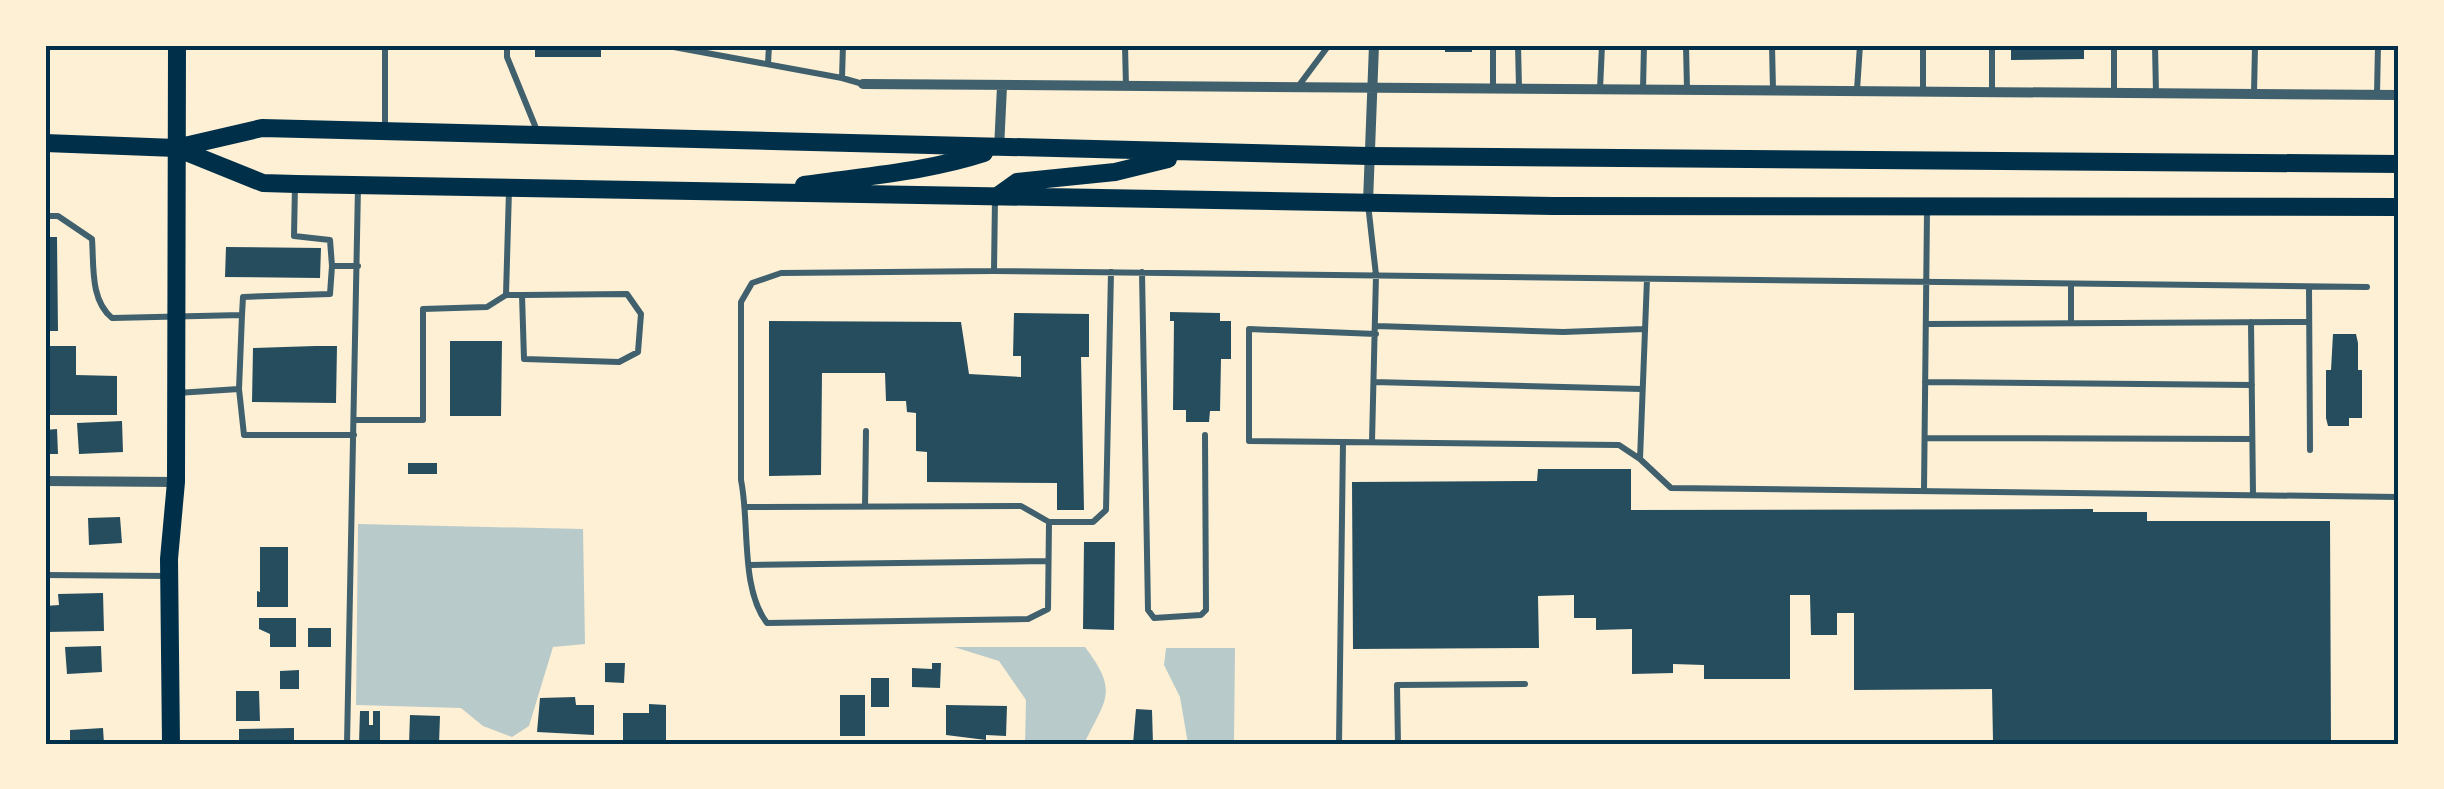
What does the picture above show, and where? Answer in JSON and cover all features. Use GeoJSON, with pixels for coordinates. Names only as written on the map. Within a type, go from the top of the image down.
{"type":"FeatureCollection","features":[{"type":"Feature","properties":{"kind":"main road"},"geometry":{"type":"LineString","coordinates":[[170,744],[170,576],[176,482],[178,45]]}},
{"type":"Feature","properties":{"kind":"main road"},"geometry":{"type":"LineString","coordinates":[[45,144],[176,148],[262,128],[1368,156],[2399,164]]}},
{"type":"Feature","properties":{"kind":"main road"},"geometry":{"type":"LineString","coordinates":[[176,148],[263,183],[296,184],[1553,206],[2399,207]]}},
{"type":"Feature","properties":{"kind":"main road"},"geometry":{"type":"LineString","coordinates":[[754,192],[884,172],[940,168],[998,149]]}},
{"type":"Feature","properties":{"kind":"main road"},"geometry":{"type":"LineString","coordinates":[[996,198],[1017,182],[1115,172],[1192,152]]}},
{"type":"Feature","properties":{"kind":"street"},"geometry":{"type":"LineString","coordinates":[[1368,202],[1374,45]]}},
{"type":"Feature","properties":{"kind":"street"},"geometry":{"type":"LineString","coordinates":[[863,84],[2399,95]]}},
{"type":"Feature","properties":{"kind":"street"},"geometry":{"type":"LineString","coordinates":[[998,149],[1002,86]]}},
{"type":"Feature","properties":{"kind":"street"},"geometry":{"type":"LineString","coordinates":[[45,480],[176,482]]}},
{"type":"Feature","properties":{"kind":"lane"},"geometry":{"type":"LineString","coordinates":[[385,45],[385,131]]}},
{"type":"Feature","properties":{"kind":"lane"},"geometry":{"type":"LineString","coordinates":[[507,45],[507,57],[539,135]]}},
{"type":"Feature","properties":{"kind":"lane"},"geometry":{"type":"LineString","coordinates":[[663,45],[863,84]]}},
{"type":"Feature","properties":{"kind":"lane"},"geometry":{"type":"LineString","coordinates":[[768,64],[769,45]]}},
{"type":"Feature","properties":{"kind":"lane"},"geometry":{"type":"LineString","coordinates":[[842,78],[843,45]]}},
{"type":"Feature","properties":{"kind":"lane"},"geometry":{"type":"LineString","coordinates":[[1125,45],[1126,87]]}},
{"type":"Feature","properties":{"kind":"lane"},"geometry":{"type":"LineString","coordinates":[[1297,88],[1328,45]]}},
{"type":"Feature","properties":{"kind":"lane"},"geometry":{"type":"LineString","coordinates":[[1493,45],[1493,89]]}},
{"type":"Feature","properties":{"kind":"lane"},"geometry":{"type":"LineString","coordinates":[[1518,45],[1519,89]]}},
{"type":"Feature","properties":{"kind":"lane"},"geometry":{"type":"LineString","coordinates":[[1600,90],[1602,45]]}},
{"type":"Feature","properties":{"kind":"lane"},"geometry":{"type":"LineString","coordinates":[[1643,90],[1644,45]]}},
{"type":"Feature","properties":{"kind":"lane"},"geometry":{"type":"LineString","coordinates":[[1686,45],[1687,90]]}},
{"type":"Feature","properties":{"kind":"lane"},"geometry":{"type":"LineString","coordinates":[[1772,45],[1772,91]]}},
{"type":"Feature","properties":{"kind":"lane"},"geometry":{"type":"LineString","coordinates":[[1857,92],[1860,45]]}},
{"type":"Feature","properties":{"kind":"lane"},"geometry":{"type":"LineString","coordinates":[[1923,45],[1923,92]]}},
{"type":"Feature","properties":{"kind":"lane"},"geometry":{"type":"LineString","coordinates":[[1992,45],[1992,93]]}},
{"type":"Feature","properties":{"kind":"lane"},"geometry":{"type":"LineString","coordinates":[[2114,45],[2114,94]]}},
{"type":"Feature","properties":{"kind":"lane"},"geometry":{"type":"LineString","coordinates":[[2156,45],[2156,94]]}},
{"type":"Feature","properties":{"kind":"lane"},"geometry":{"type":"LineString","coordinates":[[2208,45],[2378,45],[2376,95]]}},
{"type":"Feature","properties":{"kind":"lane"},"geometry":{"type":"LineString","coordinates":[[2254,94],[2256,45]]}},
{"type":"Feature","properties":{"kind":"lane"},"geometry":{"type":"LineString","coordinates":[[296,184],[294,236],[330,240],[330,294],[242,297],[240,389],[244,435],[354,435]]}},
{"type":"Feature","properties":{"kind":"lane"},"geometry":{"type":"LineString","coordinates":[[347,744],[358,185]]}},
{"type":"Feature","properties":{"kind":"lane"},"geometry":{"type":"LineString","coordinates":[[506,295],[509,189]]}},
{"type":"Feature","properties":{"kind":"lane"},"geometry":{"type":"LineString","coordinates":[[994,271],[996,198]]}},
{"type":"Feature","properties":{"kind":"lane"},"geometry":{"type":"LineString","coordinates":[[1368,202],[1376,276],[1372,442]]}},
{"type":"Feature","properties":{"kind":"lane"},"geometry":{"type":"LineString","coordinates":[[1924,491],[1928,205]]}},
{"type":"Feature","properties":{"kind":"lane"},"geometry":{"type":"LineString","coordinates":[[45,216],[58,216],[92,238],[94,283],[101,309],[112,318],[242,315]]}},
{"type":"Feature","properties":{"kind":"lane"},"geometry":{"type":"LineString","coordinates":[[332,266],[358,266]]}},
{"type":"Feature","properties":{"kind":"lane"},"geometry":{"type":"LineString","coordinates":[[1049,522],[1048,608],[1028,619],[766,623],[755,608],[742,480],[741,302],[752,282],[781,273],[994,271],[2367,287]]}},
{"type":"Feature","properties":{"kind":"lane"},"geometry":{"type":"LineString","coordinates":[[747,507],[1021,506],[1049,522],[1093,522],[1106,510],[1111,272]]}},
{"type":"Feature","properties":{"kind":"lane"},"geometry":{"type":"LineString","coordinates":[[1142,272],[1148,610],[1154,618],[1201,615],[1206,610],[1204,435]]}},
{"type":"Feature","properties":{"kind":"lane"},"geometry":{"type":"LineString","coordinates":[[1640,459],[1647,279]]}},
{"type":"Feature","properties":{"kind":"lane"},"geometry":{"type":"LineString","coordinates":[[2071,284],[2072,323]]}},
{"type":"Feature","properties":{"kind":"lane"},"geometry":{"type":"LineString","coordinates":[[2309,286],[2310,450]]}},
{"type":"Feature","properties":{"kind":"lane"},"geometry":{"type":"LineString","coordinates":[[355,420],[423,420],[423,309],[486,307],[506,295],[627,294],[641,314],[638,352],[619,362],[524,360],[522,295]]}},
{"type":"Feature","properties":{"kind":"lane"},"geometry":{"type":"LineString","coordinates":[[2252,322],[2253,495]]}},
{"type":"Feature","properties":{"kind":"lane"},"geometry":{"type":"LineString","coordinates":[[1926,324],[2309,322]]}},
{"type":"Feature","properties":{"kind":"lane"},"geometry":{"type":"LineString","coordinates":[[1645,329],[1250,329],[1249,441],[1619,446],[1672,488],[2399,497]]}},
{"type":"Feature","properties":{"kind":"lane"},"geometry":{"type":"LineString","coordinates":[[1374,382],[1642,389]]}},
{"type":"Feature","properties":{"kind":"lane"},"geometry":{"type":"LineString","coordinates":[[1925,382],[2252,385]]}},
{"type":"Feature","properties":{"kind":"lane"},"geometry":{"type":"LineString","coordinates":[[176,393],[240,389]]}},
{"type":"Feature","properties":{"kind":"lane"},"geometry":{"type":"LineString","coordinates":[[865,507],[866,430]]}},
{"type":"Feature","properties":{"kind":"lane"},"geometry":{"type":"LineString","coordinates":[[1925,438],[2252,439]]}},
{"type":"Feature","properties":{"kind":"lane"},"geometry":{"type":"LineString","coordinates":[[1339,744],[1344,442]]}},
{"type":"Feature","properties":{"kind":"lane"},"geometry":{"type":"LineString","coordinates":[[750,564],[1047,561]]}},
{"type":"Feature","properties":{"kind":"lane"},"geometry":{"type":"LineString","coordinates":[[45,575],[170,576]]}},
{"type":"Feature","properties":{"kind":"lane"},"geometry":{"type":"LineString","coordinates":[[1398,744],[1397,685],[1525,684]]}},
{"type":"Feature","properties":{"kind":"shaded area"},"geometry":{"type":"Polygon","coordinates":[[[358,524],[583,529],[585,644],[553,647],[529,726],[512,737],[483,726],[461,708],[356,705],[358,524]]]}},
{"type":"Feature","properties":{"kind":"shaded area"},"geometry":{"type":"Polygon","coordinates":[[[954,647],[1085,647],[1102,675],[1106,695],[1084,744],[1025,744],[1026,700],[999,661],[954,647]]]}},
{"type":"Feature","properties":{"kind":"shaded area"},"geometry":{"type":"Polygon","coordinates":[[[1166,648],[1235,648],[1234,744],[1188,744],[1180,697],[1164,665],[1166,648]]]}},
{"type":"Feature","properties":{"kind":"building"},"geometry":{"type":"Polygon","coordinates":[[[535,45],[601,45],[601,57],[535,57],[535,45]]]}},
{"type":"Feature","properties":{"kind":"building"},"geometry":{"type":"Polygon","coordinates":[[[1445,45],[1472,45],[1472,52],[1445,52],[1445,45]]]}},
{"type":"Feature","properties":{"kind":"building"},"geometry":{"type":"Polygon","coordinates":[[[2011,45],[2084,45],[2084,59],[2011,60],[2011,45]]]}},
{"type":"Feature","properties":{"kind":"building"},"geometry":{"type":"Polygon","coordinates":[[[45,237],[57,237],[58,331],[45,331],[45,237]]]}},
{"type":"Feature","properties":{"kind":"building"},"geometry":{"type":"Polygon","coordinates":[[[226,247],[321,248],[320,278],[225,277],[226,247]]]}},
{"type":"Feature","properties":{"kind":"building"},"geometry":{"type":"Polygon","coordinates":[[[1170,312],[1220,313],[1220,321],[1231,321],[1231,359],[1221,359],[1220,411],[1210,411],[1209,422],[1186,422],[1186,410],[1173,410],[1174,321],[1170,321],[1170,312]]]}},
{"type":"Feature","properties":{"kind":"building"},"geometry":{"type":"Polygon","coordinates":[[[1014,313],[1089,314],[1089,357],[1081,357],[1084,510],[1057,510],[1057,483],[927,482],[927,452],[916,451],[916,413],[907,412],[906,401],[886,401],[885,373],[822,373],[821,475],[769,476],[769,321],[961,322],[969,374],[1021,377],[1021,356],[1013,356],[1014,313]]]}},
{"type":"Feature","properties":{"kind":"building"},"geometry":{"type":"Polygon","coordinates":[[[2333,334],[2356,334],[2358,343],[2362,418],[2349,418],[2349,426],[2328,426],[2326,418],[2326,370],[2331,370],[2333,334]]]}},
{"type":"Feature","properties":{"kind":"building"},"geometry":{"type":"Polygon","coordinates":[[[450,341],[502,341],[501,416],[450,416],[450,341]]]}},
{"type":"Feature","properties":{"kind":"building"},"geometry":{"type":"Polygon","coordinates":[[[45,346],[76,346],[76,375],[117,376],[117,415],[45,415],[45,346]]]}},
{"type":"Feature","properties":{"kind":"building"},"geometry":{"type":"Polygon","coordinates":[[[337,346],[336,403],[252,402],[253,348],[337,346]]]}},
{"type":"Feature","properties":{"kind":"building"},"geometry":{"type":"Polygon","coordinates":[[[122,421],[123,452],[79,454],[77,423],[122,421]]]}},
{"type":"Feature","properties":{"kind":"building"},"geometry":{"type":"Polygon","coordinates":[[[57,429],[58,454],[45,454],[45,430],[57,429]]]}},
{"type":"Feature","properties":{"kind":"building"},"geometry":{"type":"Polygon","coordinates":[[[408,463],[437,463],[437,474],[408,474],[408,463]]]}},
{"type":"Feature","properties":{"kind":"building"},"geometry":{"type":"Polygon","coordinates":[[[1538,469],[1631,469],[1631,510],[2093,509],[2147,512],[2147,521],[2330,521],[2331,744],[2303,744],[2303,740],[1993,741],[1992,689],[1854,690],[1854,613],[1837,613],[1837,635],[1811,635],[1810,595],[1790,595],[1790,679],[1704,679],[1704,665],[1673,664],[1673,673],[1632,674],[1632,629],[1596,630],[1596,618],[1574,618],[1574,595],[1538,596],[1539,648],[1353,649],[1352,482],[1537,481],[1538,469]]]}},
{"type":"Feature","properties":{"kind":"building"},"geometry":{"type":"Polygon","coordinates":[[[120,517],[122,543],[89,545],[88,518],[120,517]]]}},
{"type":"Feature","properties":{"kind":"building"},"geometry":{"type":"Polygon","coordinates":[[[1084,542],[1115,542],[1114,630],[1083,629],[1084,542]]]}},
{"type":"Feature","properties":{"kind":"building"},"geometry":{"type":"Polygon","coordinates":[[[260,547],[288,547],[288,607],[257,607],[260,547]]]}},
{"type":"Feature","properties":{"kind":"building"},"geometry":{"type":"Polygon","coordinates":[[[103,593],[104,631],[45,632],[45,606],[59,605],[58,594],[103,593]]]}},
{"type":"Feature","properties":{"kind":"building"},"geometry":{"type":"Polygon","coordinates":[[[259,618],[296,618],[296,647],[270,647],[270,634],[259,629],[259,618]]]}},
{"type":"Feature","properties":{"kind":"building"},"geometry":{"type":"Polygon","coordinates":[[[308,628],[331,628],[331,647],[308,647],[308,628]]]}},
{"type":"Feature","properties":{"kind":"building"},"geometry":{"type":"Polygon","coordinates":[[[101,646],[102,672],[67,674],[65,647],[101,646]]]}},
{"type":"Feature","properties":{"kind":"building"},"geometry":{"type":"Polygon","coordinates":[[[605,663],[625,663],[624,683],[605,682],[605,663]]]}},
{"type":"Feature","properties":{"kind":"building"},"geometry":{"type":"Polygon","coordinates":[[[932,663],[941,663],[940,688],[912,687],[912,668],[932,669],[932,663]]]}},
{"type":"Feature","properties":{"kind":"building"},"geometry":{"type":"Polygon","coordinates":[[[299,670],[299,689],[280,689],[280,671],[299,670]]]}},
{"type":"Feature","properties":{"kind":"building"},"geometry":{"type":"Polygon","coordinates":[[[871,678],[889,678],[889,707],[871,707],[871,678]]]}},
{"type":"Feature","properties":{"kind":"building"},"geometry":{"type":"Polygon","coordinates":[[[236,691],[259,691],[260,721],[236,721],[236,691]]]}},
{"type":"Feature","properties":{"kind":"building"},"geometry":{"type":"Polygon","coordinates":[[[840,695],[865,695],[865,736],[840,736],[840,695]]]}},
{"type":"Feature","properties":{"kind":"building"},"geometry":{"type":"Polygon","coordinates":[[[575,697],[576,705],[594,705],[594,735],[537,732],[540,698],[575,697]]]}},
{"type":"Feature","properties":{"kind":"building"},"geometry":{"type":"Polygon","coordinates":[[[649,704],[666,705],[666,741],[623,740],[623,713],[649,713],[649,704]]]}},
{"type":"Feature","properties":{"kind":"building"},"geometry":{"type":"Polygon","coordinates":[[[946,705],[1007,706],[1006,736],[986,735],[986,740],[946,735],[946,705]]]}},
{"type":"Feature","properties":{"kind":"building"},"geometry":{"type":"Polygon","coordinates":[[[1136,709],[1152,710],[1153,744],[1133,744],[1136,709]]]}},
{"type":"Feature","properties":{"kind":"building"},"geometry":{"type":"Polygon","coordinates":[[[360,711],[369,711],[369,725],[373,725],[373,711],[380,711],[380,744],[359,744],[360,711]]]}},
{"type":"Feature","properties":{"kind":"building"},"geometry":{"type":"Polygon","coordinates":[[[410,715],[440,716],[439,744],[409,744],[410,715]]]}},
{"type":"Feature","properties":{"kind":"building"},"geometry":{"type":"Polygon","coordinates":[[[103,728],[104,744],[70,744],[70,730],[103,728]]]}},
{"type":"Feature","properties":{"kind":"building"},"geometry":{"type":"Polygon","coordinates":[[[294,728],[294,744],[239,744],[239,729],[294,728]]]}}]}
